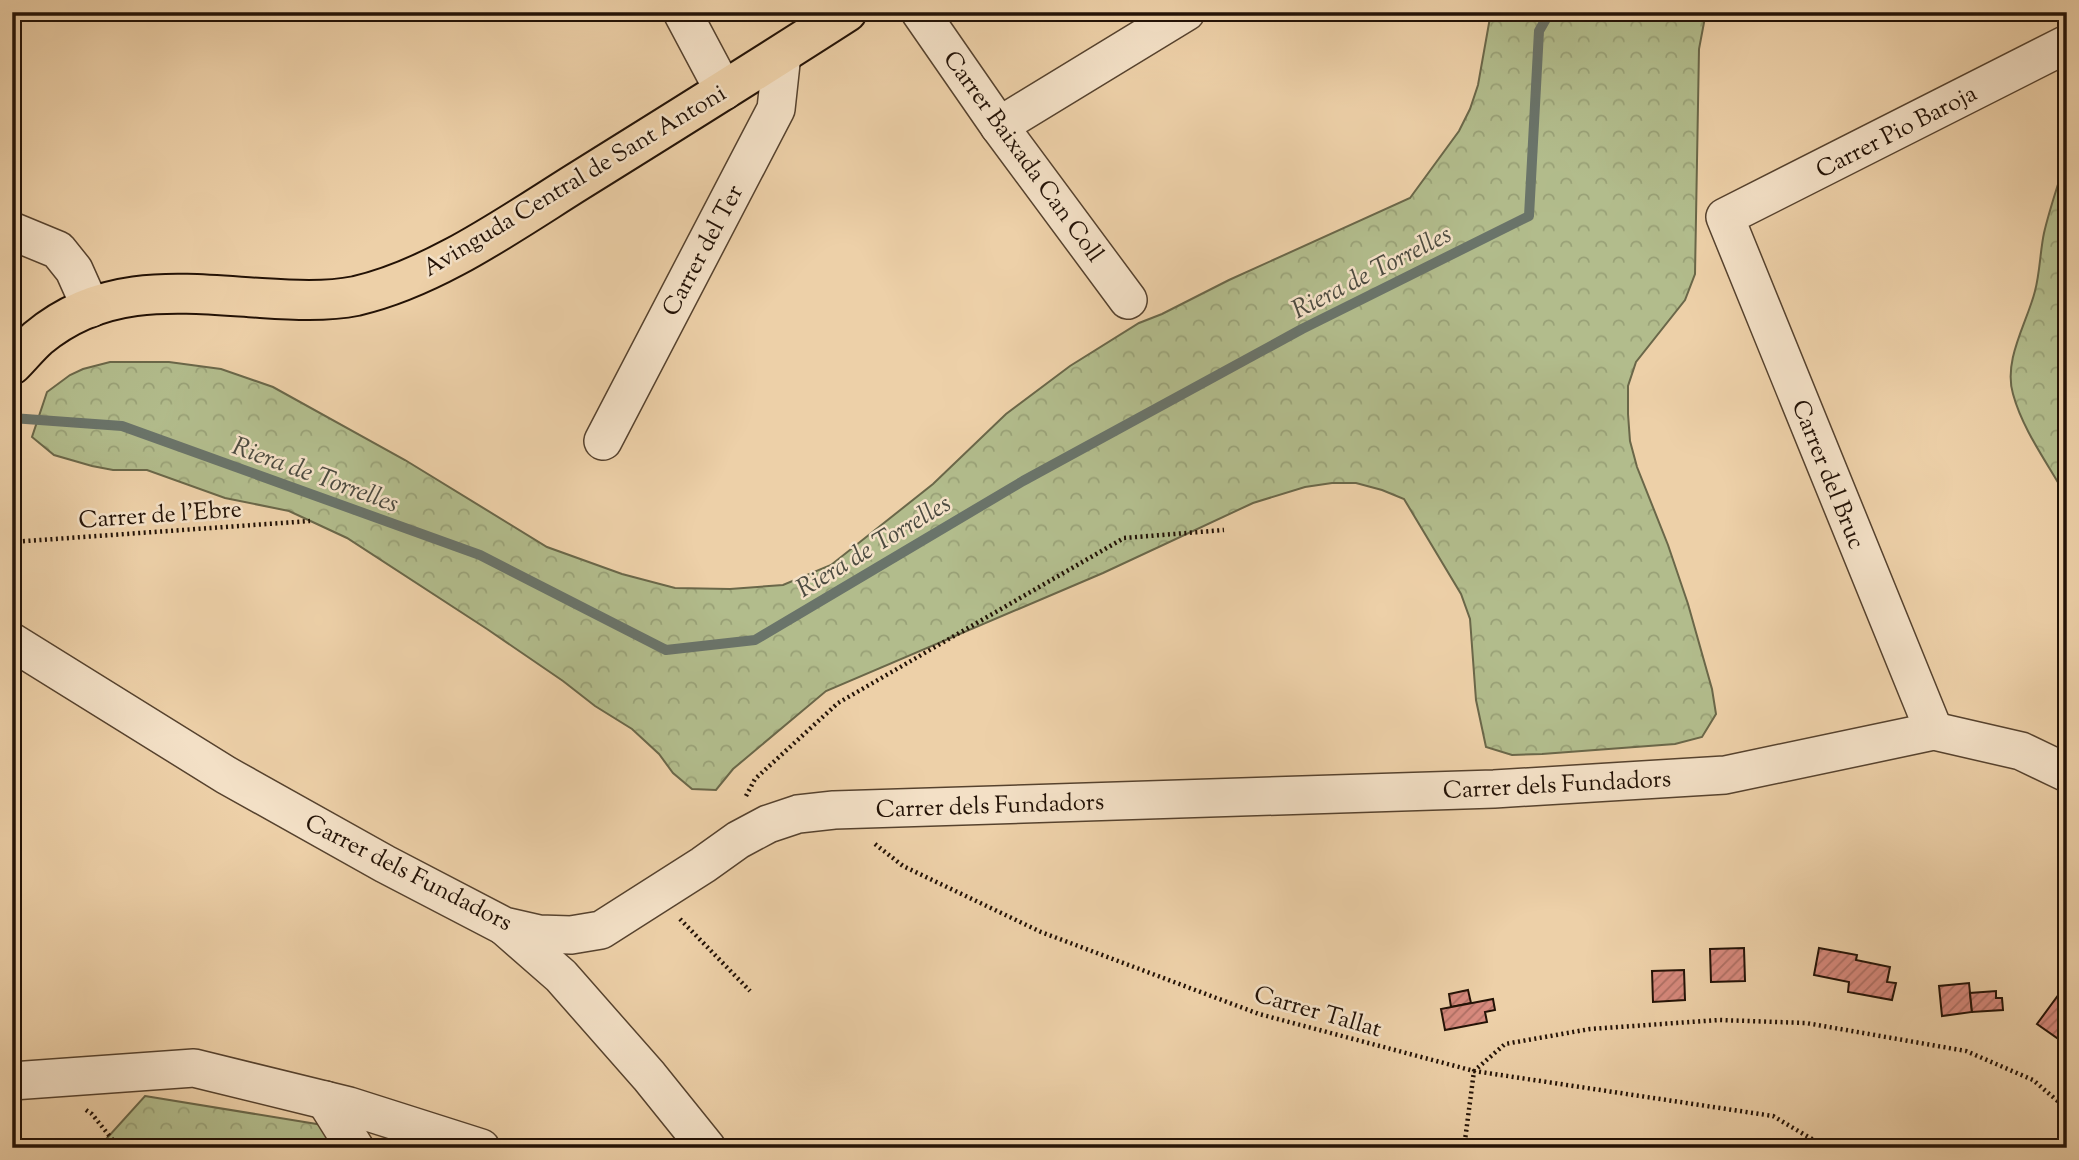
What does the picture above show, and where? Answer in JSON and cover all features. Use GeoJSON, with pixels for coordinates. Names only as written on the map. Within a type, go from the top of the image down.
{"type":"FeatureCollection","features":[{"type":"Feature","properties":{"kind":"main road","name":"Avinguda Central de Sant Antoni"},"geometry":{"type":"LineString","coordinates":[[12,365],[38,338],[63,321],[91,308],[138,294],[321,299],[355,296],[410,279],[485,238],[724,91],[846,12]]}},
{"type":"Feature","properties":{"kind":"street","name":"Carrer Baixada Can Coll"},"geometry":{"type":"LineString","coordinates":[[920,12],[999,126],[1128,300]]}},
{"type":"Feature","properties":{"kind":"street"},"geometry":{"type":"LineString","coordinates":[[999,126],[1186,12]]}},
{"type":"Feature","properties":{"kind":"street"},"geometry":{"type":"LineString","coordinates":[[686,20],[724,91]]}},
{"type":"Feature","properties":{"kind":"street","name":"Carrer Pio Baroja"},"geometry":{"type":"LineString","coordinates":[[1725,217],[2067,44]]}},
{"type":"Feature","properties":{"kind":"street","name":"Carrer del Ter"},"geometry":{"type":"LineString","coordinates":[[603,440],[776,109],[782,54]]}},
{"type":"Feature","properties":{"kind":"street","name":"Carrer del Bruc"},"geometry":{"type":"LineString","coordinates":[[1725,217],[1934,731]]}},
{"type":"Feature","properties":{"kind":"street"},"geometry":{"type":"LineString","coordinates":[[12,231],[58,250],[74,270],[91,308]]}},
{"type":"Feature","properties":{"kind":"street","name":"Carrer dels Fundadors"},"geometry":{"type":"LineString","coordinates":[[12,642],[226,775],[385,864],[504,926],[539,934],[571,935],[601,930],[738,840],[768,824],[798,814],[834,810],[1494,789],[1725,775],[1934,731],[2021,751],[2067,773]]}},
{"type":"Feature","properties":{"kind":"street"},"geometry":{"type":"LineString","coordinates":[[504,926],[561,976],[649,1076],[707,1148]]}},
{"type":"Feature","properties":{"kind":"street"},"geometry":{"type":"LineString","coordinates":[[12,1080],[194,1068],[325,1100],[481,1148]]}},
{"type":"Feature","properties":{"kind":"street"},"geometry":{"type":"LineString","coordinates":[[325,1100],[355,1148]]}},
{"type":"Feature","properties":{"kind":"path","name":"Carrer de l'Ebre"},"geometry":{"type":"LineString","coordinates":[[12,542],[310,521]]}},
{"type":"Feature","properties":{"kind":"path"},"geometry":{"type":"LineString","coordinates":[[742,803],[755,779],[838,703],[1124,538],[1224,530]]}},
{"type":"Feature","properties":{"kind":"path","name":"Carrer Tallat"},"geometry":{"type":"LineString","coordinates":[[834,810],[903,866],[1041,932],[1259,1014],[1474,1071],[1773,1116],[1827,1148]]}},
{"type":"Feature","properties":{"kind":"path"},"geometry":{"type":"LineString","coordinates":[[657,895],[750,991]]}},
{"type":"Feature","properties":{"kind":"path"},"geometry":{"type":"LineString","coordinates":[[1464,1148],[1474,1071],[1505,1044],[1590,1029],[1719,1020],[1806,1023],[1966,1051],[2033,1080],[2067,1109]]}},
{"type":"Feature","properties":{"kind":"green space"},"geometry":{"type":"Polygon","coordinates":[[[1491,12],[1706,12],[1699,49],[1695,274],[1685,300],[1636,362],[1628,386],[1630,441],[1637,467],[1688,604],[1712,689],[1716,714],[1702,737],[1675,744],[1542,754],[1512,755],[1486,747],[1476,700],[1470,619],[1461,594],[1404,499],[1356,483],[1332,483],[1305,487],[1253,503],[1103,573],[826,691],[733,769],[716,790],[692,789],[673,773],[659,754],[632,729],[487,629],[347,538],[289,511],[225,498],[147,470],[113,470],[54,455],[32,437],[47,392],[83,369],[110,362],[169,362],[221,369],[273,387],[405,460],[547,547],[622,574],[675,588],[730,589],[783,585],[831,565],[933,484],[1006,414],[1070,366],[1139,323],[1410,198],[1459,131],[1470,109],[1478,85],[1491,12]]]}},
{"type":"Feature","properties":{"kind":"green space"},"geometry":{"type":"Polygon","coordinates":[[[2067,156],[2067,498],[2017,408],[2011,368],[2035,291],[2044,233],[2067,156]]]}},
{"type":"Feature","properties":{"kind":"green space"},"geometry":{"type":"Polygon","coordinates":[[[145,1096],[347,1129],[357,1148],[98,1148],[145,1096]]]}},
{"type":"Feature","properties":{"kind":"building"},"geometry":{"type":"Polygon","coordinates":[[[1744,948],[1745,981],[1711,982],[1710,949],[1744,948]]]}},
{"type":"Feature","properties":{"kind":"building"},"geometry":{"type":"Polygon","coordinates":[[[1819,948],[1857,955],[1856,960],[1890,967],[1887,982],[1896,983],[1892,1000],[1848,992],[1849,982],[1814,975],[1819,948]]]}},
{"type":"Feature","properties":{"kind":"building"},"geometry":{"type":"Polygon","coordinates":[[[1684,970],[1685,1000],[1653,1002],[1652,971],[1684,970]]]}},
{"type":"Feature","properties":{"kind":"building"},"geometry":{"type":"Polygon","coordinates":[[[1969,983],[1972,1012],[1942,1016],[1939,986],[1969,983]]]}},
{"type":"Feature","properties":{"kind":"building"},"geometry":{"type":"Polygon","coordinates":[[[1468,990],[1471,1003],[1451,1007],[1449,994],[1468,990]]]}},
{"type":"Feature","properties":{"kind":"building"},"geometry":{"type":"Polygon","coordinates":[[[1996,991],[1996,998],[2002,998],[2003,1010],[1972,1012],[1970,993],[1996,991]]]}},
{"type":"Feature","properties":{"kind":"building"},"geometry":{"type":"Polygon","coordinates":[[[2059,994],[2067,999],[2067,1045],[2037,1024],[2059,994]]]}},
{"type":"Feature","properties":{"kind":"building"},"geometry":{"type":"Polygon","coordinates":[[[1493,999],[1495,1010],[1485,1012],[1487,1022],[1445,1030],[1441,1009],[1493,999]]]}},
{"type":"Feature","properties":{"kind":"waterway","name":"Riera de Torrelles"},"geometry":{"type":"LineString","coordinates":[[12,418],[122,426],[480,555],[666,650],[755,640],[1023,481],[1302,329],[1529,216],[1539,31],[1550,12]]}}]}
